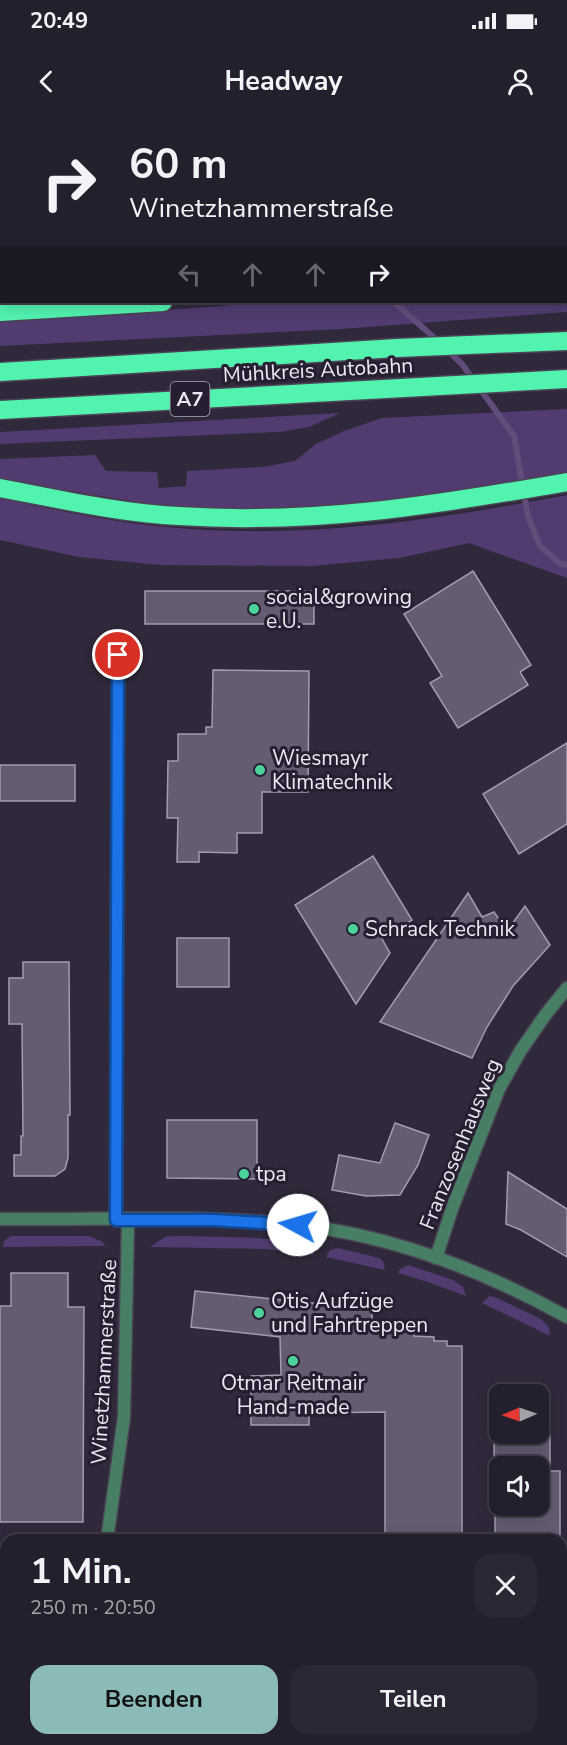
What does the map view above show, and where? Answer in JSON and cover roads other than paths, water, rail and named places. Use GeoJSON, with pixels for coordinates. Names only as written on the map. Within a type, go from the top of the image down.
{"type":"FeatureCollection","features":[{"type":"Feature","properties":{"kind":"highway"},"geometry":{"type":"LineString","coordinates":[[0,312],[147,303]]}},
{"type":"Feature","properties":{"kind":"highway","name":"Mühlkreis Autobahn"},"geometry":{"type":"LineString","coordinates":[[0,372],[397,348],[567,341]]}},
{"type":"Feature","properties":{"kind":"highway","name":"Mühlkreis Autobahn"},"geometry":{"type":"LineString","coordinates":[[0,410],[567,379]]}},
{"type":"Feature","properties":{"kind":"highway"},"geometry":{"type":"LineString","coordinates":[[0,488],[112,508],[178,516],[263,519],[317,518],[367,513],[567,482]]}},
{"type":"Feature","properties":{"kind":"street","name":"Winetzhammerstraße"},"geometry":{"type":"LineString","coordinates":[[108,1534],[124,1417],[118,655]]}},
{"type":"Feature","properties":{"kind":"street","name":"Franzosenhausweg"},"geometry":{"type":"LineString","coordinates":[[436,1258],[457,1196],[499,1089],[521,1050],[567,988]]}},
{"type":"Feature","properties":{"kind":"street","name":"Franzosenhausweg"},"geometry":{"type":"LineString","coordinates":[[0,1220],[279,1223],[361,1236],[484,1275],[522,1292],[567,1317]]}},
{"type":"Feature","properties":{"kind":"waterway"},"geometry":{"type":"LineString","coordinates":[[395,303],[439,342]]}},
{"type":"Feature","properties":{"kind":"waterway"},"geometry":{"type":"LineString","coordinates":[[446,349],[462,364],[514,436],[528,517],[540,546],[561,564],[567,565]]}},
{"type":"Feature","properties":{"kind":"place","name":"social&growing e.U."},"geometry":{"type":"Point","coordinates":[254,609]}},
{"type":"Feature","properties":{"kind":"place","name":"Wiesmayr Klimatechnik"},"geometry":{"type":"Point","coordinates":[260,770]}},
{"type":"Feature","properties":{"kind":"place","name":"Schrack Technik"},"geometry":{"type":"Point","coordinates":[353,929]}},
{"type":"Feature","properties":{"kind":"place","name":"tpa"},"geometry":{"type":"Point","coordinates":[244,1174]}},
{"type":"Feature","properties":{"kind":"place","name":"Otis Aufzüge und Fahrtreppen"},"geometry":{"type":"Point","coordinates":[259,1313]}},
{"type":"Feature","properties":{"kind":"place","name":"Otmar Reitmair Hand-made"},"geometry":{"type":"Point","coordinates":[293,1361]}}]}
